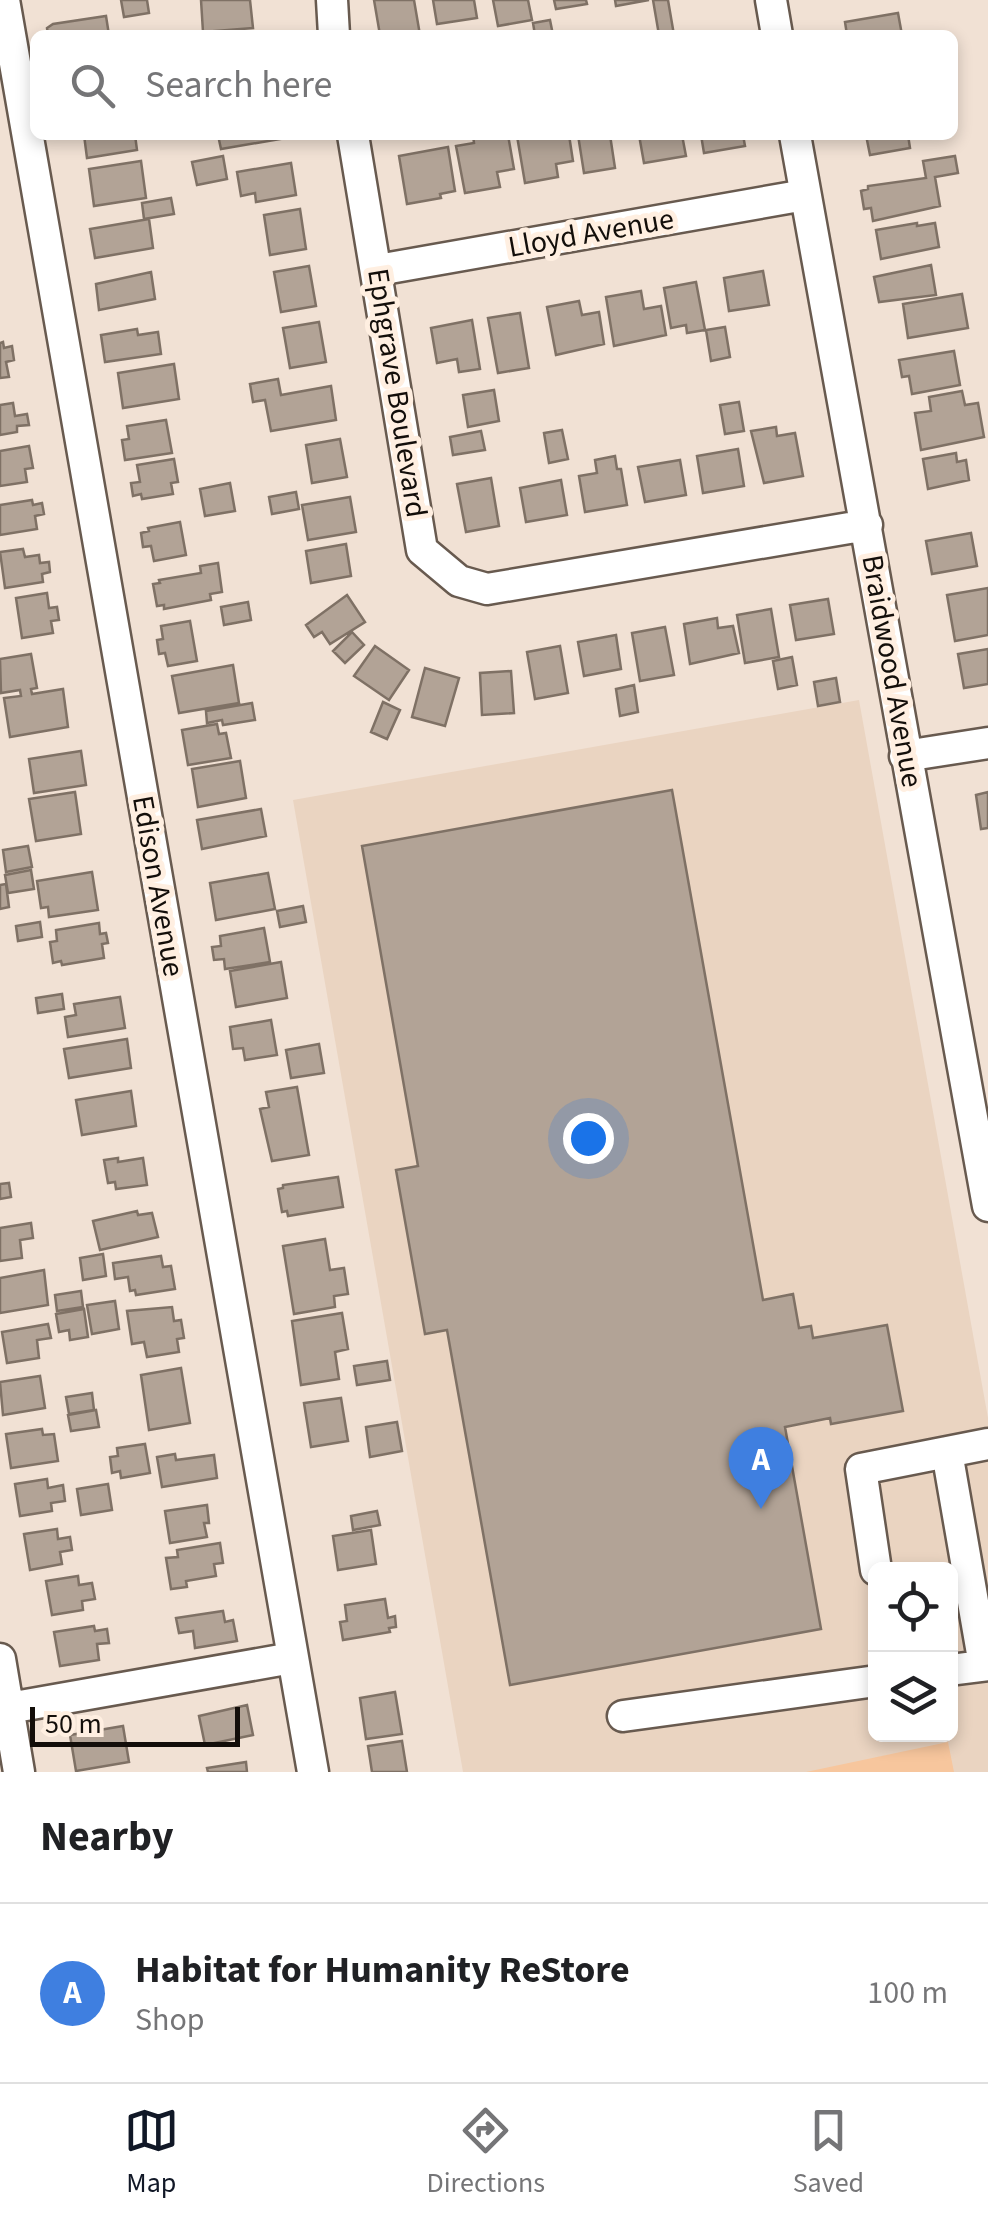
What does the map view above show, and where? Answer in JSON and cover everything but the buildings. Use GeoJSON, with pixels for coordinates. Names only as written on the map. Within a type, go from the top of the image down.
{"type":"FeatureCollection","features":[{"type":"Feature","properties":{"kind":"street","name":"Edison Avenue"},"geometry":{"type":"LineString","coordinates":[[4,0],[313,1772]]}},
{"type":"Feature","properties":{"kind":"street"},"geometry":{"type":"LineString","coordinates":[[332,0],[334,30]]}},
{"type":"Feature","properties":{"kind":"street"},"geometry":{"type":"LineString","coordinates":[[772,0],[777,30]]}},
{"type":"Feature","properties":{"kind":"street","name":"Ephgrave Boulevard"},"geometry":{"type":"LineString","coordinates":[[353,140],[378,270],[422,550],[458,581],[486,589],[867,525]]}},
{"type":"Feature","properties":{"kind":"street","name":"Braidwood Avenue"},"geometry":{"type":"LineString","coordinates":[[795,140],[988,1206]]}},
{"type":"Feature","properties":{"kind":"street","name":"Lloyd Avenue"},"geometry":{"type":"LineString","coordinates":[[378,270],[805,195]]}},
{"type":"Feature","properties":{"kind":"street"},"geometry":{"type":"LineString","coordinates":[[906,756],[988,742]]}},
{"type":"Feature","properties":{"kind":"street"},"geometry":{"type":"LineString","coordinates":[[875,1562],[861,1469],[988,1444]]}},
{"type":"Feature","properties":{"kind":"street"},"geometry":{"type":"LineString","coordinates":[[947,1452],[986,1665],[958,1669]]}},
{"type":"Feature","properties":{"kind":"street"},"geometry":{"type":"LineString","coordinates":[[0,1658],[19,1772]]}},
{"type":"Feature","properties":{"kind":"street"},"geometry":{"type":"LineString","coordinates":[[9,1708],[292,1658]]}},
{"type":"Feature","properties":{"kind":"street"},"geometry":{"type":"LineString","coordinates":[[623,1716],[868,1681]]}},
{"type":"Feature","properties":{"kind":"shaded area"},"geometry":{"type":"Polygon","coordinates":[[[859,700],[988,1418],[988,1772],[463,1772],[293,800],[859,700]]]}},
{"type":"Feature","properties":{"kind":"shaded area"},"geometry":{"type":"Polygon","coordinates":[[[948,1742],[954,1772],[806,1772],[948,1742]]]}},
{"type":"Feature","properties":{"kind":"place","name":"Habitat for Humanity ReStore"},"geometry":{"type":"Point","coordinates":[761,1509]}}]}
